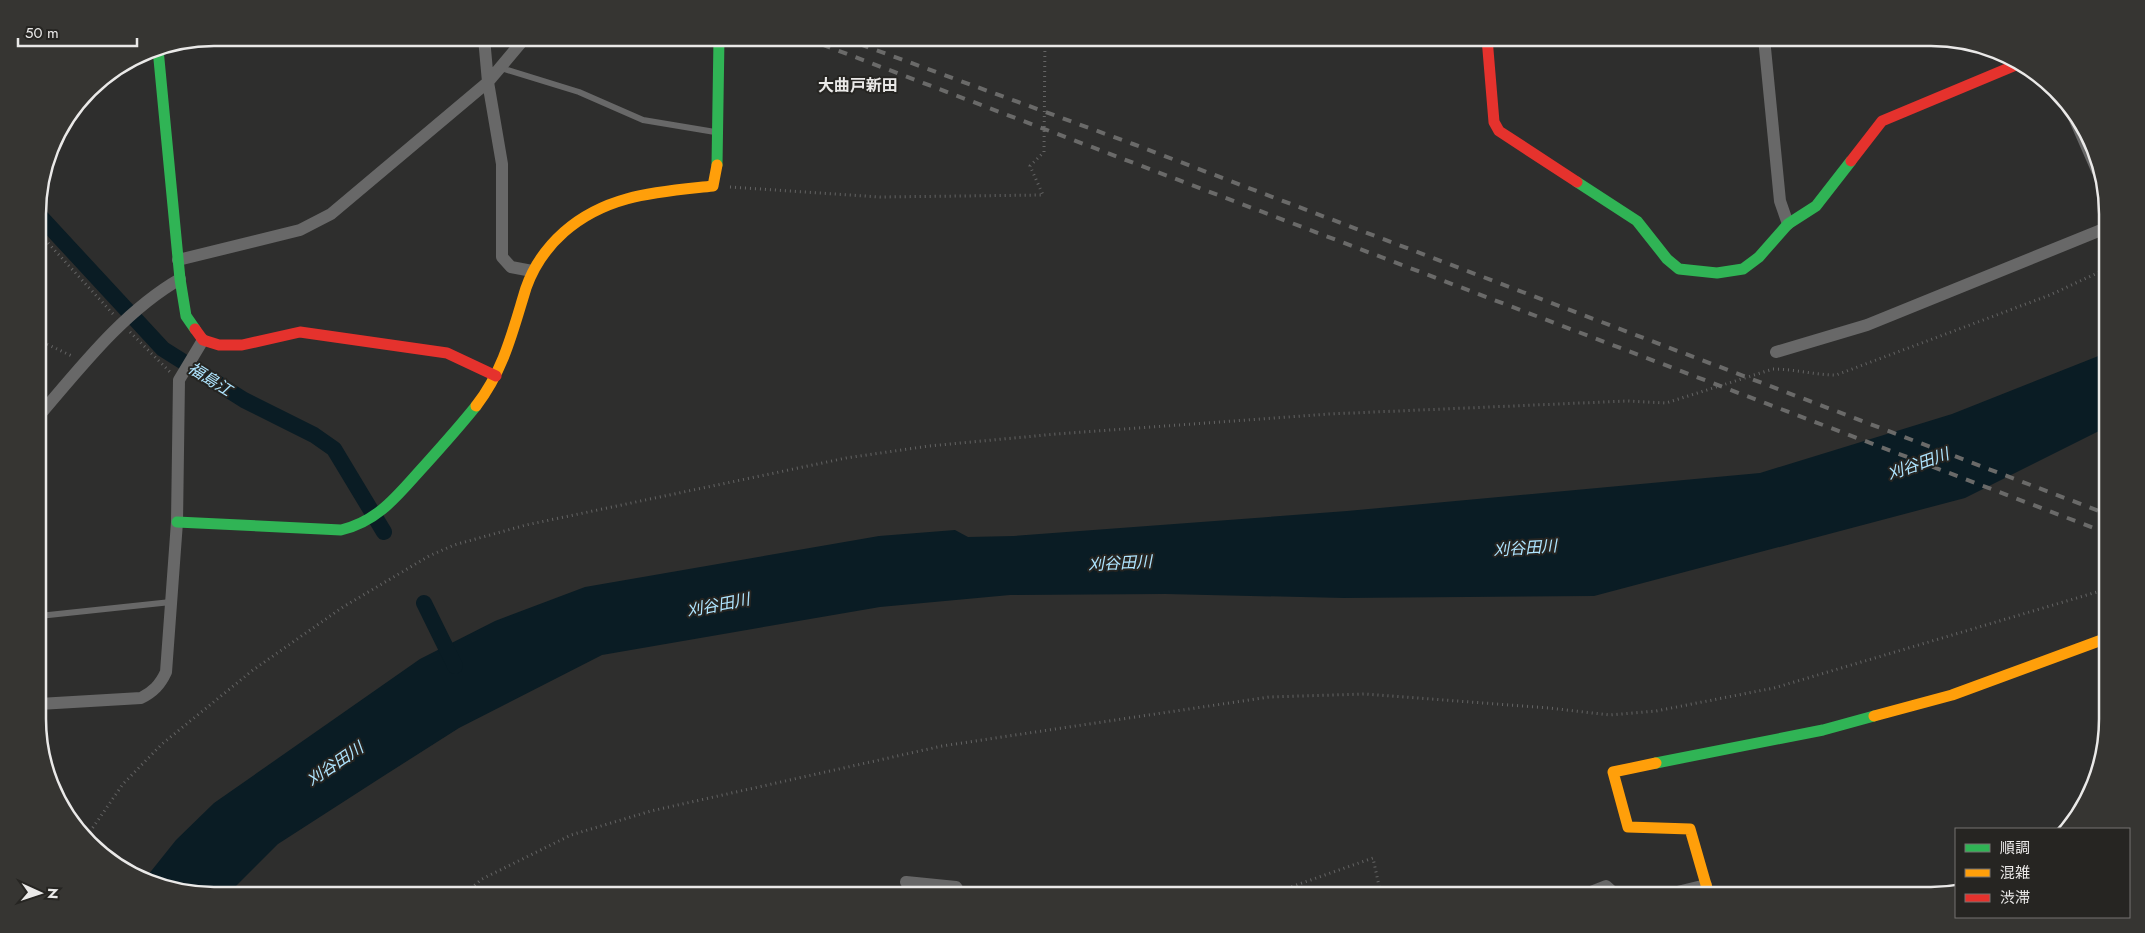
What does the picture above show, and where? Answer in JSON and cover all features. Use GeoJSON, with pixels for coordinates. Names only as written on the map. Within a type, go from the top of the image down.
{"type":"FeatureCollection","features":[{"type":"Feature","properties":{"kind":"street"},"geometry":{"type":"LineString","coordinates":[[485,46],[488,82],[502,164],[502,258],[511,267],[532,271]]}},
{"type":"Feature","properties":{"kind":"street"},"geometry":{"type":"LineString","coordinates":[[178,260],[313,225],[331,214],[488,82],[517,46]]}},
{"type":"Feature","properties":{"kind":"street"},"geometry":{"type":"LineString","coordinates":[[177,522],[341,530],[364,523],[388,506],[462,422],[496,376],[514,330],[532,271],[548,248],[567,229],[619,197],[641,192],[713,186],[717,173],[719,46]]}},
{"type":"Feature","properties":{"kind":"street"},"geometry":{"type":"LineString","coordinates":[[1488,46],[1494,122],[1499,131],[1637,221],[1667,259],[1679,269],[1717,273],[1743,269],[1758,257],[1788,224],[1816,206],[1882,121],[2011,67]]}},
{"type":"Feature","properties":{"kind":"street"},"geometry":{"type":"LineString","coordinates":[[1765,46],[1780,201],[1788,224]]}},
{"type":"Feature","properties":{"kind":"street"},"geometry":{"type":"LineString","coordinates":[[159,56],[180,279],[186,316],[203,340],[218,345],[242,346],[300,332],[325,334],[391,346],[447,353],[496,376]]}},
{"type":"Feature","properties":{"kind":"street"},"geometry":{"type":"LineString","coordinates":[[1776,352],[1867,325],[2099,231]]}},
{"type":"Feature","properties":{"kind":"street"},"geometry":{"type":"LineString","coordinates":[[47,407],[122,323],[160,291],[180,279]]}},
{"type":"Feature","properties":{"kind":"street"},"geometry":{"type":"LineString","coordinates":[[46,704],[141,698],[152,692],[161,682],[166,672],[177,522],[181,376],[203,340]]}},
{"type":"Feature","properties":{"kind":"street"},"geometry":{"type":"LineString","coordinates":[[1706,886],[1690,829],[1628,827],[1616,789],[1613,772],[1823,730],[1952,695],[2099,641]]}},
{"type":"Feature","properties":{"kind":"street"},"geometry":{"type":"LineString","coordinates":[[906,882],[955,887]]}},
{"type":"Feature","properties":{"kind":"lane"},"geometry":{"type":"LineString","coordinates":[[500,67],[578,92],[643,120],[717,132]]}},
{"type":"Feature","properties":{"kind":"lane"},"geometry":{"type":"LineString","coordinates":[[46,615],[171,602]]}},
{"type":"Feature","properties":{"kind":"path"},"geometry":{"type":"LineString","coordinates":[[713,186],[880,197],[1043,195],[1030,166],[1044,152],[1045,46]]}},
{"type":"Feature","properties":{"kind":"path"},"geometry":{"type":"LineString","coordinates":[[47,242],[122,323],[181,376]]}},
{"type":"Feature","properties":{"kind":"path"},"geometry":{"type":"LineString","coordinates":[[90,832],[123,784],[162,744],[254,670],[343,607],[429,556],[454,545],[526,524],[846,458],[929,446],[1056,434],[1329,414],[1627,401],[1666,403],[1773,369],[1790,369],[1820,375],[1836,375],[2050,295],[2099,272]]}},
{"type":"Feature","properties":{"kind":"path"},"geometry":{"type":"LineString","coordinates":[[47,344],[87,363]]}},
{"type":"Feature","properties":{"kind":"path"},"geometry":{"type":"LineString","coordinates":[[473,887],[482,879],[571,835],[651,811],[942,746],[1269,698],[1365,694],[1550,708],[1610,715],[1656,711],[1774,688],[2099,591]]}},
{"type":"Feature","properties":{"kind":"path"},"geometry":{"type":"LineString","coordinates":[[1292,886],[1373,858],[1379,886]]}},
{"type":"Feature","properties":{"kind":"water","name":"刈谷田川"},"geometry":{"type":"Polygon","coordinates":[[[2099,356],[2099,431],[1965,498],[1594,596],[1344,598],[1165,594],[1010,595],[880,607],[602,655],[459,728],[278,844],[235,887],[182,884],[149,874],[176,840],[214,803],[420,659],[495,621],[585,587],[879,536],[955,530],[968,537],[1014,536],[1347,511],[1760,473],[1952,414],[2099,356]]]}},
{"type":"Feature","properties":{"kind":"waterway","name":"福島江"},"geometry":{"type":"LineString","coordinates":[[47,224],[163,349],[244,400],[314,435],[334,449],[384,532]]}},
{"type":"Feature","properties":{"kind":"waterway","name":"福島江"},"geometry":{"type":"LineString","coordinates":[[424,603],[455,666]]}},
{"type":"Feature","properties":{"kind":"railway"},"geometry":{"type":"LineString","coordinates":[[826,46],[2099,530]]}},
{"type":"Feature","properties":{"kind":"railway"},"geometry":{"type":"LineString","coordinates":[[865,46],[1133,144],[2099,511]]}},
{"type":"Feature","properties":{"kind":"traffic: fast"},"geometry":{"type":"LineString","coordinates":[[717,165],[719,46]]}},
{"type":"Feature","properties":{"kind":"traffic: fast"},"geometry":{"type":"LineString","coordinates":[[159,56],[180,279],[186,316],[195,329]]}},
{"type":"Feature","properties":{"kind":"traffic: fast"},"geometry":{"type":"LineString","coordinates":[[1577,182],[1637,221],[1667,259],[1679,269],[1717,273],[1743,269],[1759,257],[1788,224],[1816,206],[1851,161]]}},
{"type":"Feature","properties":{"kind":"traffic: fast"},"geometry":{"type":"LineString","coordinates":[[177,522],[341,530],[355,526],[378,513],[398,495],[476,406]]}},
{"type":"Feature","properties":{"kind":"traffic: fast"},"geometry":{"type":"LineString","coordinates":[[1656,763],[1823,730],[1874,716]]}},
{"type":"Feature","properties":{"kind":"traffic: slow"},"geometry":{"type":"LineString","coordinates":[[476,406],[501,364],[533,272],[541,257],[558,238],[580,219],[616,202],[653,193],[713,186],[717,165]]}},
{"type":"Feature","properties":{"kind":"traffic: slow"},"geometry":{"type":"LineString","coordinates":[[1874,716],[1952,695],[2099,641]]}},
{"type":"Feature","properties":{"kind":"traffic: slow"},"geometry":{"type":"LineString","coordinates":[[1656,763],[1613,772],[1628,827],[1690,829],[1706,886]]}},
{"type":"Feature","properties":{"kind":"traffic: jam"},"geometry":{"type":"LineString","coordinates":[[1488,46],[1494,122],[1499,131],[1577,182]]}},
{"type":"Feature","properties":{"kind":"traffic: jam"},"geometry":{"type":"LineString","coordinates":[[1851,161],[1882,121],[2011,67]]}},
{"type":"Feature","properties":{"kind":"traffic: jam"},"geometry":{"type":"LineString","coordinates":[[195,329],[203,340],[219,345],[242,345],[300,332],[447,353],[496,376]]}},
{"type":"Feature","properties":{"kind":"district","name":"大曲戸新田"},"geometry":{"type":"Point","coordinates":[858,85]}}]}
